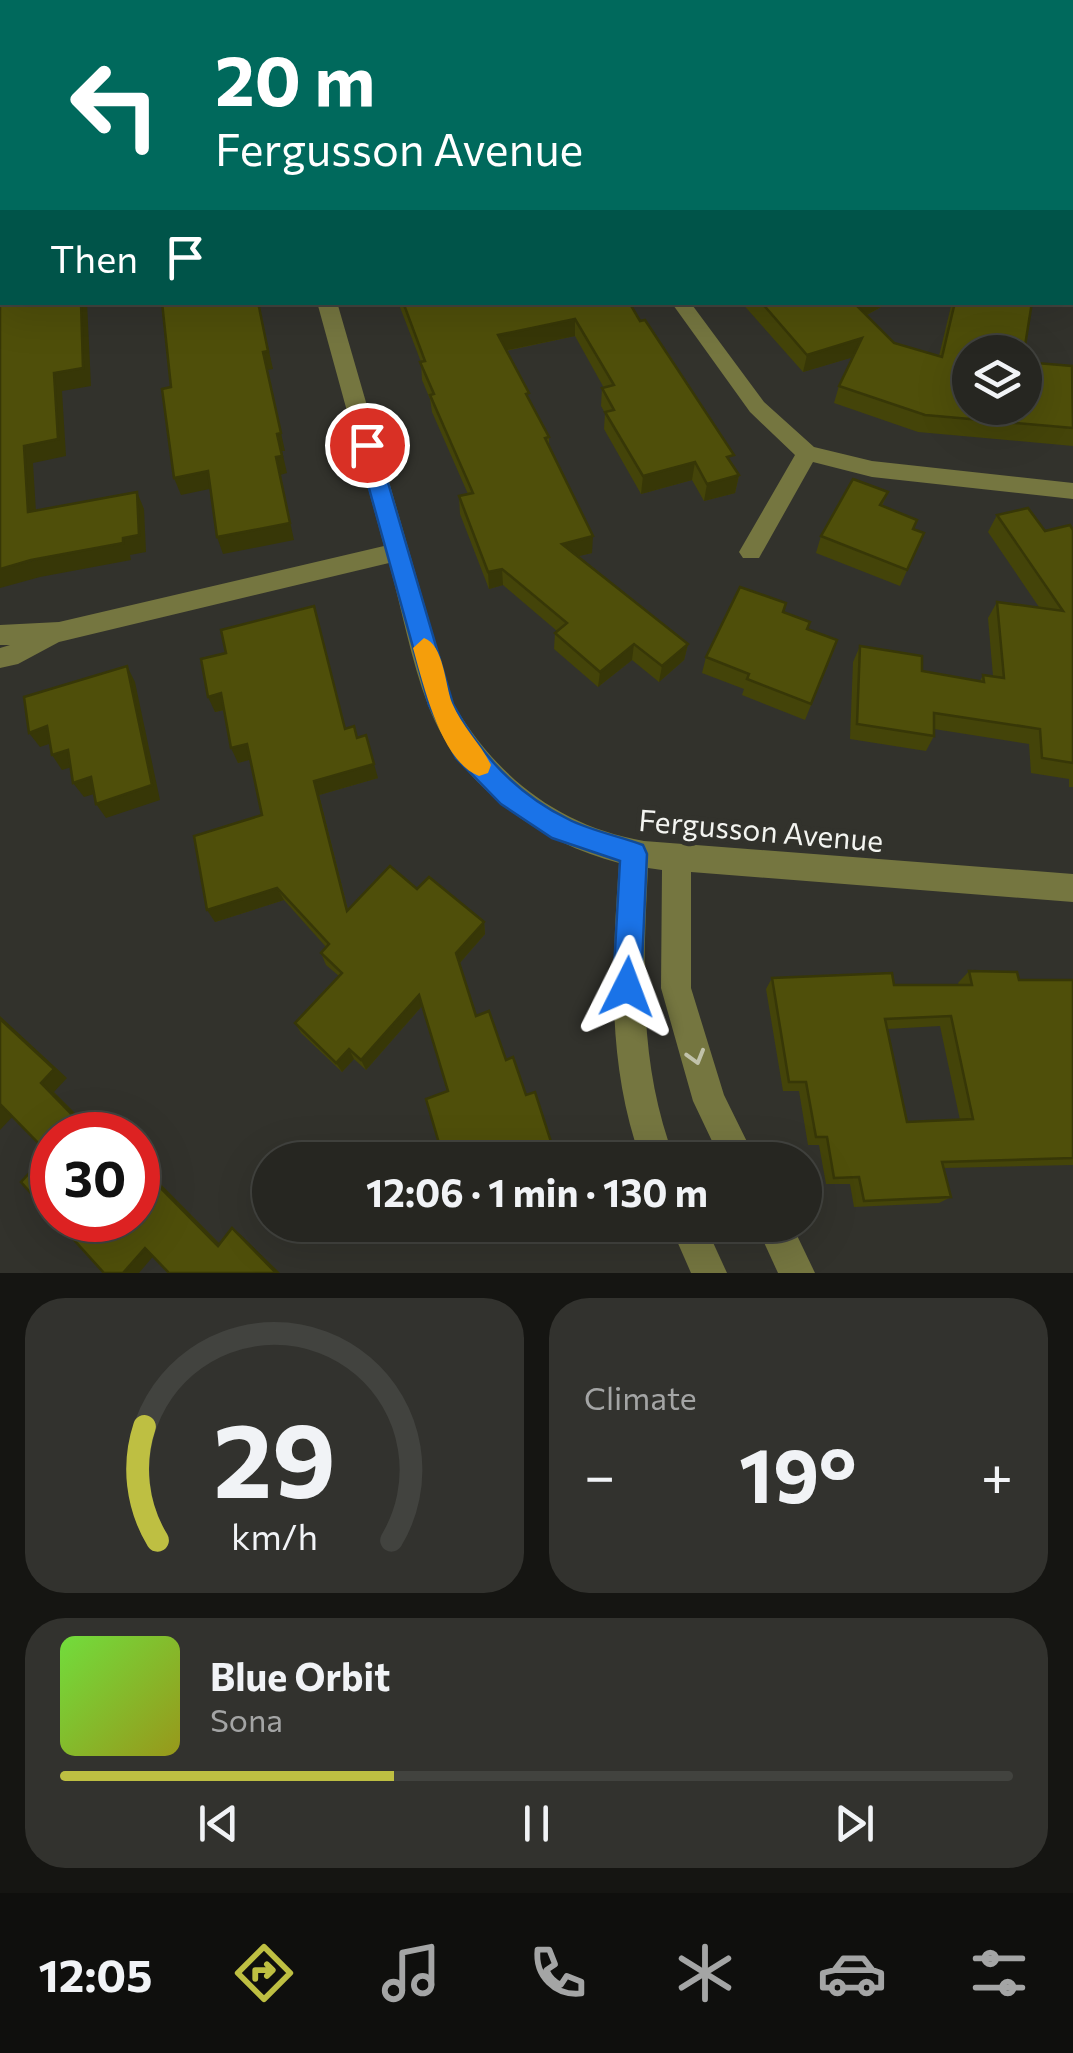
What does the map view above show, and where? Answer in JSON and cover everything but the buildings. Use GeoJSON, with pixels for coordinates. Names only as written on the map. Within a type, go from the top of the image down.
{"type":"FeatureCollection","features":[{"type":"Feature","properties":{"kind":"street","name":"Fergusson Avenue"},"geometry":{"type":"LineString","coordinates":[[328,305],[441,705],[464,750],[510,796],[562,829],[634,854],[789,868],[986,877],[1073,888]]}},
{"type":"Feature","properties":{"kind":"street"},"geometry":{"type":"LineString","coordinates":[[682,305],[757,406],[807,453],[872,469],[1073,491]]}},
{"type":"Feature","properties":{"kind":"street"},"geometry":{"type":"LineString","coordinates":[[751,552],[807,453]]}},
{"type":"Feature","properties":{"kind":"street"},"geometry":{"type":"LineString","coordinates":[[0,636],[59,632],[397,552]]}},
{"type":"Feature","properties":{"kind":"street"},"geometry":{"type":"LineString","coordinates":[[0,658],[59,632]]}},
{"type":"Feature","properties":{"kind":"street"},"geometry":{"type":"LineString","coordinates":[[634,854],[627,987],[632,1063],[651,1142]]}},
{"type":"Feature","properties":{"kind":"street"},"geometry":{"type":"LineString","coordinates":[[677,857],[676,988],[709,1101],[730,1142]]}},
{"type":"Feature","properties":{"kind":"street"},"geometry":{"type":"LineString","coordinates":[[695,1242],[709,1273]]}},
{"type":"Feature","properties":{"kind":"street"},"geometry":{"type":"LineString","coordinates":[[782,1242],[798,1273]]}},
{"type":"Feature","properties":{"kind":"slow traffic"},"geometry":{"type":"LineString","coordinates":[[424,648],[441,705],[464,750],[479,765]]}},
{"type":"Feature","properties":{"kind":"route"},"geometry":{"type":"LineString","coordinates":[[367,445],[441,705],[464,750],[510,796],[562,829],[634,854],[627,987]]}}]}
